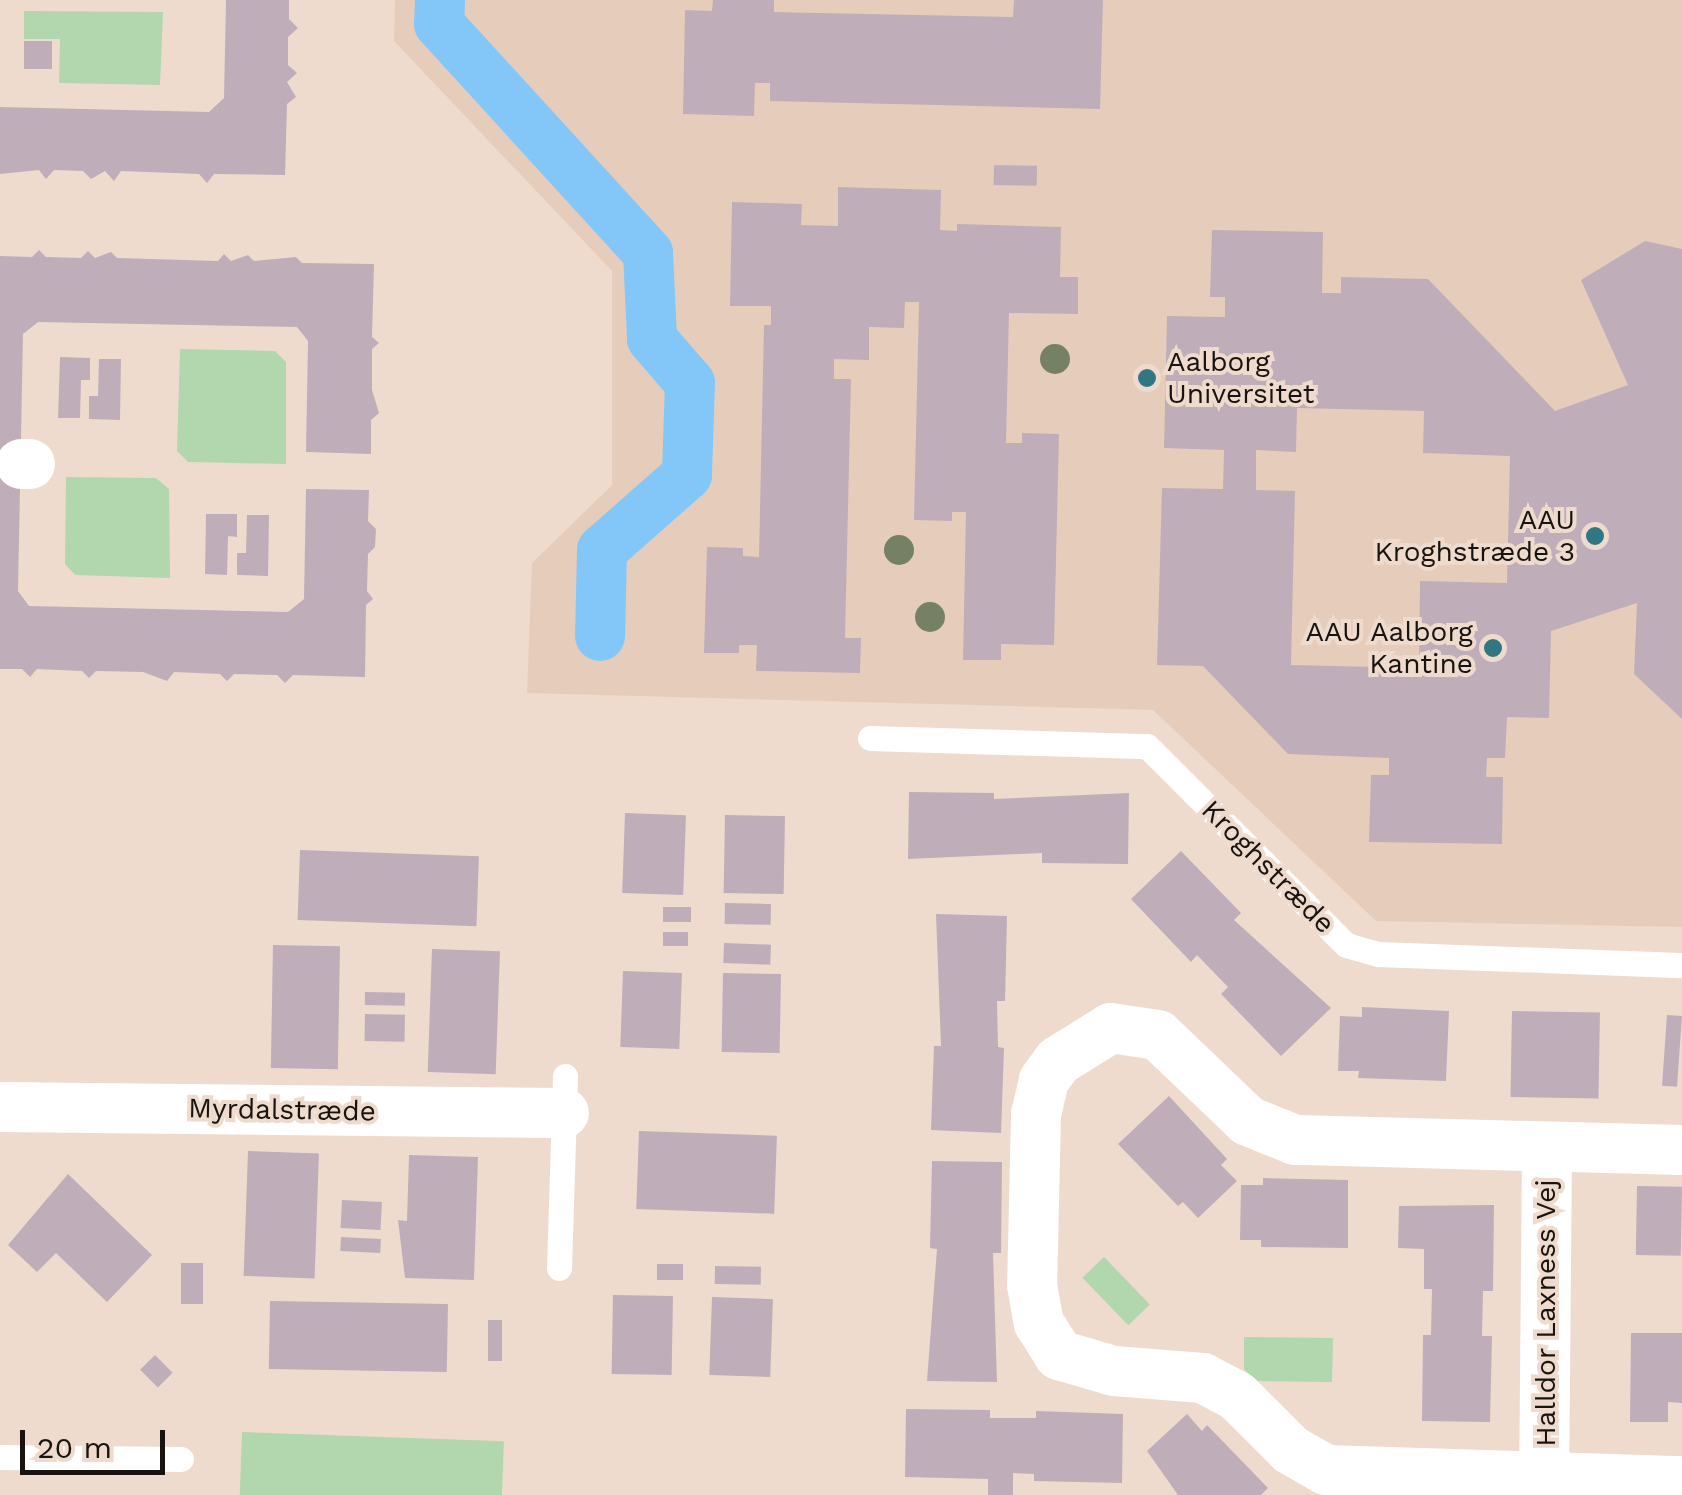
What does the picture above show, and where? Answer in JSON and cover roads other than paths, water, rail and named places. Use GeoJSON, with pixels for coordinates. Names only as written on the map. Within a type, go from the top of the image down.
{"type":"FeatureCollection","features":[{"type":"Feature","properties":{"kind":"street","name":"Halldor Laxness Vej"},"geometry":{"type":"LineString","coordinates":[[1682,1150],[1278,1136],[1248,1120],[1158,1035],[1111,1028],[1058,1061],[1044,1080],[1036,1114],[1032,1285],[1039,1323],[1059,1355],[1114,1371],[1202,1378],[1237,1396],[1290,1450],[1326,1470],[1544,1487],[1682,1481]]}},
{"type":"Feature","properties":{"kind":"street","name":"Myrdalstræde"},"geometry":{"type":"LineString","coordinates":[[0,1107],[564,1095]]}},
{"type":"Feature","properties":{"kind":"street","name":"Halldor Laxness Vej"},"geometry":{"type":"LineString","coordinates":[[1544,1487],[1547,1147]]}},
{"type":"Feature","properties":{"kind":"lane","name":"Kroghstræde"},"geometry":{"type":"LineString","coordinates":[[870,738],[1147,746],[1346,945],[1378,954],[1682,965]]}},
{"type":"Feature","properties":{"kind":"lane"},"geometry":{"type":"LineString","coordinates":[[560,1268],[564,1095]]}},
{"type":"Feature","properties":{"kind":"lane"},"geometry":{"type":"LineString","coordinates":[[0,1457],[181,1460]]}},
{"type":"Feature","properties":{"kind":"waterway"},"geometry":{"type":"LineString","coordinates":[[440,0],[439,24],[648,253],[652,339],[690,383],[687,475],[602,550],[600,636]]}},
{"type":"Feature","properties":{"kind":"place","name":"Aalborg Universitet"},"geometry":{"type":"Point","coordinates":[1147,378]}},
{"type":"Feature","properties":{"kind":"place","name":"AAU Kroghstræde 3"},"geometry":{"type":"Point","coordinates":[1595,536]}},
{"type":"Feature","properties":{"kind":"place","name":"AAU Aalborg Kantine"},"geometry":{"type":"Point","coordinates":[1493,648]}}]}
